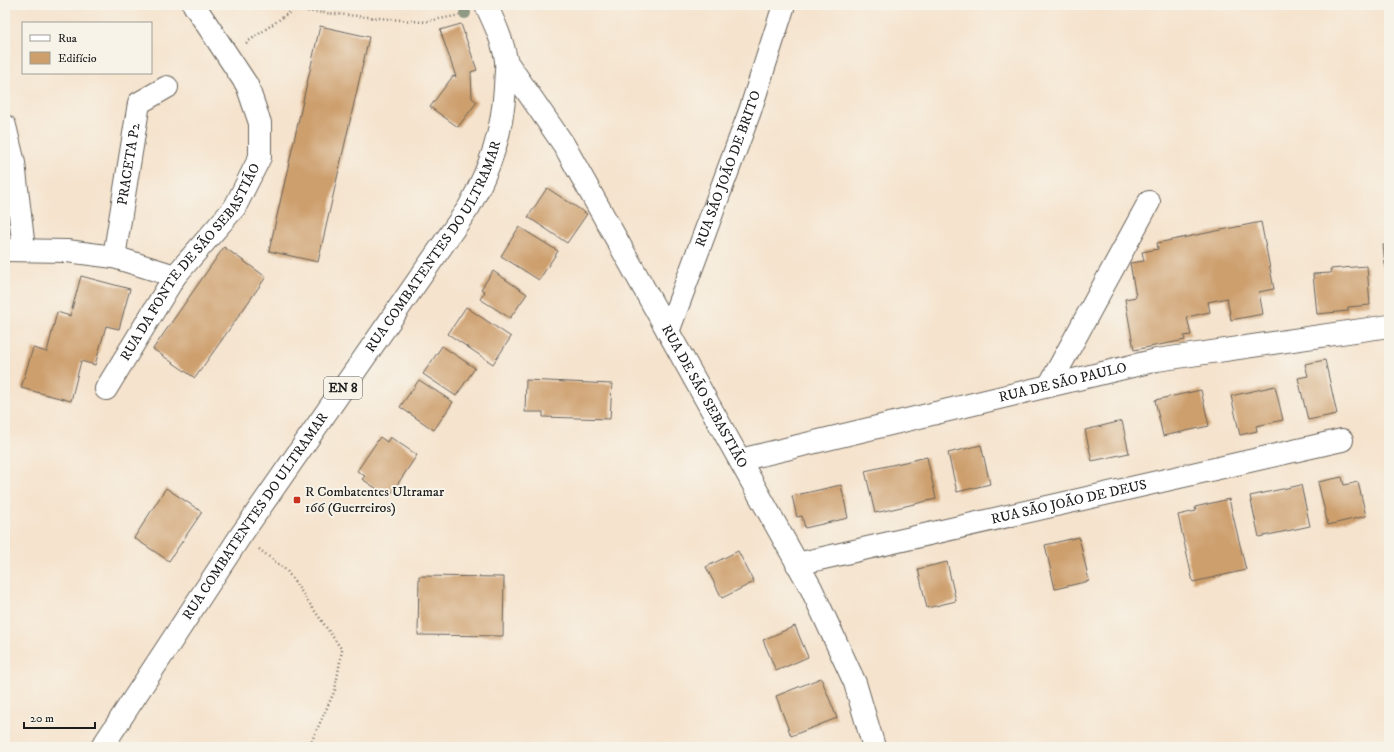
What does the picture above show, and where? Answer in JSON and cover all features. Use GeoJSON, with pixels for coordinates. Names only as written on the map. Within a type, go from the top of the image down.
{"type":"FeatureCollection","features":[{"type":"Feature","properties":{"kind":"street","name":"RUA DA FONTE DE SÃO SEBASTIÃO"},"geometry":{"type":"LineString","coordinates":[[106,389],[176,276],[235,207],[260,157],[260,123],[247,86],[194,5]]}},
{"type":"Feature","properties":{"kind":"street","name":"RUA SÃO JOÃO DE BRITO"},"geometry":{"type":"LineString","coordinates":[[668,332],[750,111],[784,5]]}},
{"type":"Feature","properties":{"kind":"street","name":"RUA COMBATENTES DO ULTRAMAR"},"geometry":{"type":"LineString","coordinates":[[102,747],[241,536],[468,207],[487,172],[496,146],[504,106],[506,61],[488,8]]}},
{"type":"Feature","properties":{"kind":"street","name":"RUA DE SÃO SEBASTIÃO"},"geometry":{"type":"LineString","coordinates":[[506,61],[564,145],[811,588],[855,683],[874,747]]}},
{"type":"Feature","properties":{"kind":"street","name":"PRACETA P2"},"geometry":{"type":"LineString","coordinates":[[114,257],[139,103],[167,87]]}},
{"type":"Feature","properties":{"kind":"street"},"geometry":{"type":"LineString","coordinates":[[5,126],[14,164],[15,250],[67,251],[114,257],[176,276]]}},
{"type":"Feature","properties":{"kind":"street"},"geometry":{"type":"LineString","coordinates":[[1050,384],[1149,202]]}},
{"type":"Feature","properties":{"kind":"street","name":"RUA DE SÃO PAULO"},"geometry":{"type":"LineString","coordinates":[[740,460],[1050,384],[1157,360],[1389,326]]}},
{"type":"Feature","properties":{"kind":"street","name":"RUA SÃO JOÃO DE DEUS"},"geometry":{"type":"LineString","coordinates":[[797,564],[1342,440]]}},
{"type":"Feature","properties":{"kind":"path"},"geometry":{"type":"LineString","coordinates":[[228,55],[293,10],[423,22],[488,8]]}},
{"type":"Feature","properties":{"kind":"path"},"geometry":{"type":"LineString","coordinates":[[241,536],[287,571],[342,650],[335,690],[310,747]]}},
{"type":"Feature","properties":{"kind":"building"},"geometry":{"type":"Polygon","coordinates":[[[461,24],[477,70],[471,72],[472,98],[477,102],[458,127],[430,107],[453,76],[456,77],[440,30],[461,24]]]}},
{"type":"Feature","properties":{"kind":"building"},"geometry":{"type":"Polygon","coordinates":[[[320,26],[369,37],[318,262],[269,251],[320,26]]]}},
{"type":"Feature","properties":{"kind":"building"},"geometry":{"type":"Polygon","coordinates":[[[547,188],[587,214],[567,243],[528,217],[547,188]]]}},
{"type":"Feature","properties":{"kind":"building"},"geometry":{"type":"Polygon","coordinates":[[[1261,222],[1274,289],[1259,292],[1263,314],[1231,320],[1227,298],[1208,302],[1210,312],[1187,317],[1191,335],[1184,336],[1185,340],[1134,350],[1125,299],[1136,297],[1130,263],[1144,261],[1142,252],[1158,249],[1157,243],[1261,222]]]}},
{"type":"Feature","properties":{"kind":"building"},"geometry":{"type":"Polygon","coordinates":[[[519,227],[558,251],[539,280],[501,256],[519,227]]]}},
{"type":"Feature","properties":{"kind":"building"},"geometry":{"type":"Polygon","coordinates":[[[1389,244],[1389,294],[1388,294],[1383,245],[1389,244]]]}},
{"type":"Feature","properties":{"kind":"building"},"geometry":{"type":"Polygon","coordinates":[[[224,247],[266,277],[195,378],[153,349],[224,247]]]}},
{"type":"Feature","properties":{"kind":"building"},"geometry":{"type":"Polygon","coordinates":[[[1367,266],[1370,305],[1348,307],[1348,311],[1317,314],[1313,274],[1331,273],[1330,269],[1367,266]]]}},
{"type":"Feature","properties":{"kind":"building"},"geometry":{"type":"Polygon","coordinates":[[[493,271],[527,294],[510,318],[480,299],[485,292],[481,289],[493,271]]]}},
{"type":"Feature","properties":{"kind":"building"},"geometry":{"type":"Polygon","coordinates":[[[81,276],[130,289],[119,329],[106,326],[95,365],[81,361],[71,401],[21,388],[33,348],[47,352],[57,312],[70,316],[81,276]]]}},
{"type":"Feature","properties":{"kind":"building"},"geometry":{"type":"Polygon","coordinates":[[[466,307],[511,337],[493,364],[448,334],[466,307]]]}},
{"type":"Feature","properties":{"kind":"building"},"geometry":{"type":"Polygon","coordinates":[[[442,346],[475,368],[456,396],[423,374],[442,346]]]}},
{"type":"Feature","properties":{"kind":"building"},"geometry":{"type":"Polygon","coordinates":[[[1325,360],[1337,414],[1308,420],[1298,378],[1308,376],[1305,364],[1325,360]]]}},
{"type":"Feature","properties":{"kind":"building"},"geometry":{"type":"Polygon","coordinates":[[[419,380],[453,402],[434,430],[400,407],[419,380]]]}},
{"type":"Feature","properties":{"kind":"building"},"geometry":{"type":"Polygon","coordinates":[[[526,380],[612,384],[610,419],[543,417],[543,412],[525,412],[526,380]]]}},
{"type":"Feature","properties":{"kind":"building"},"geometry":{"type":"Polygon","coordinates":[[[1275,386],[1283,420],[1256,426],[1257,431],[1240,435],[1231,396],[1275,386]]]}},
{"type":"Feature","properties":{"kind":"building"},"geometry":{"type":"Polygon","coordinates":[[[1201,390],[1209,426],[1163,436],[1155,400],[1201,390]]]}},
{"type":"Feature","properties":{"kind":"building"},"geometry":{"type":"Polygon","coordinates":[[[1122,421],[1129,453],[1092,461],[1085,430],[1122,421]]]}},
{"type":"Feature","properties":{"kind":"building"},"geometry":{"type":"Polygon","coordinates":[[[380,437],[387,442],[390,437],[417,455],[389,497],[362,479],[365,476],[357,471],[380,437]]]}},
{"type":"Feature","properties":{"kind":"building"},"geometry":{"type":"Polygon","coordinates":[[[981,445],[990,484],[957,492],[948,453],[981,445]]]}},
{"type":"Feature","properties":{"kind":"building"},"geometry":{"type":"Polygon","coordinates":[[[927,457],[936,499],[875,513],[865,471],[927,457]]]}},
{"type":"Feature","properties":{"kind":"building"},"geometry":{"type":"Polygon","coordinates":[[[1342,477],[1344,485],[1358,482],[1366,516],[1328,525],[1318,482],[1342,477]]]}},
{"type":"Feature","properties":{"kind":"building"},"geometry":{"type":"Polygon","coordinates":[[[841,485],[848,518],[805,528],[802,516],[797,517],[792,496],[841,485]]]}},
{"type":"Feature","properties":{"kind":"building"},"geometry":{"type":"Polygon","coordinates":[[[1301,485],[1310,526],[1259,537],[1250,496],[1301,485]]]}},
{"type":"Feature","properties":{"kind":"building"},"geometry":{"type":"Polygon","coordinates":[[[166,488],[202,512],[169,561],[134,538],[166,488]]]}},
{"type":"Feature","properties":{"kind":"building"},"geometry":{"type":"Polygon","coordinates":[[[1229,499],[1246,570],[1193,582],[1178,515],[1196,511],[1195,507],[1229,499]]]}},
{"type":"Feature","properties":{"kind":"building"},"geometry":{"type":"Polygon","coordinates":[[[1079,537],[1089,581],[1055,589],[1045,545],[1079,537]]]}},
{"type":"Feature","properties":{"kind":"building"},"geometry":{"type":"Polygon","coordinates":[[[738,551],[754,582],[722,598],[706,567],[738,551]]]}},
{"type":"Feature","properties":{"kind":"building"},"geometry":{"type":"Polygon","coordinates":[[[947,562],[956,601],[927,608],[918,569],[947,562]]]}},
{"type":"Feature","properties":{"kind":"building"},"geometry":{"type":"Polygon","coordinates":[[[419,576],[504,577],[503,636],[418,635],[419,576]]]}},
{"type":"Feature","properties":{"kind":"building"},"geometry":{"type":"Polygon","coordinates":[[[795,626],[808,657],[776,671],[763,640],[795,626]]]}},
{"type":"Feature","properties":{"kind":"building"},"geometry":{"type":"Polygon","coordinates":[[[821,678],[837,718],[791,736],[776,696],[821,678]]]}},
{"type":"Feature","properties":{"kind":"place","name":"R Combatentes Ultramar 166 (Guerreiros)"},"geometry":{"type":"Point","coordinates":[297,500]}}]}
